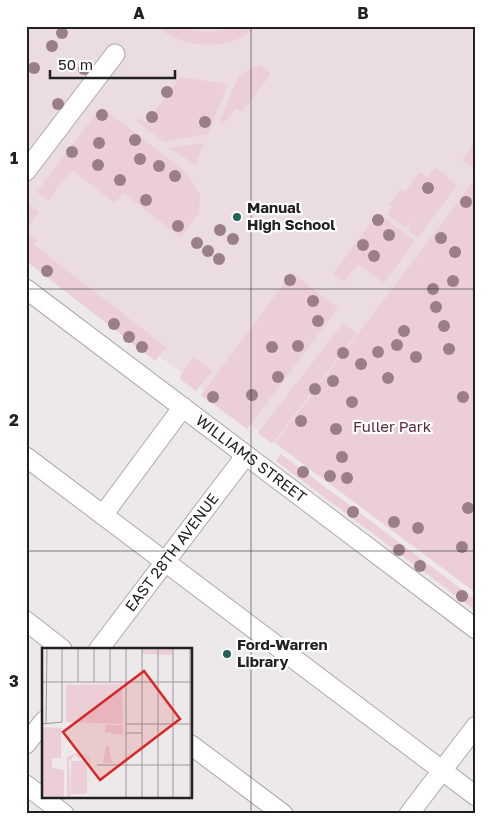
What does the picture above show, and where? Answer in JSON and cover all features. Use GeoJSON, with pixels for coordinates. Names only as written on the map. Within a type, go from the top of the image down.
{"type":"FeatureCollection","features":[{"type":"Feature","properties":{"kind":"street"},"geometry":{"type":"LineString","coordinates":[[26,171],[115,54]]}},
{"type":"Feature","properties":{"kind":"street","name":"WILLIAMS STREET"},"geometry":{"type":"LineString","coordinates":[[26,289],[476,629]]}},
{"type":"Feature","properties":{"kind":"street"},"geometry":{"type":"LineString","coordinates":[[102,514],[183,407]]}},
{"type":"Feature","properties":{"kind":"street","name":"EAST 28TH AVENUE"},"geometry":{"type":"LineString","coordinates":[[100,648],[246,455]]}},
{"type":"Feature","properties":{"kind":"street"},"geometry":{"type":"LineString","coordinates":[[26,457],[476,796]]}},
{"type":"Feature","properties":{"kind":"street"},"geometry":{"type":"LineString","coordinates":[[26,622],[61,648]]}},
{"type":"Feature","properties":{"kind":"street"},"geometry":{"type":"LineString","coordinates":[[26,744],[42,724]]}},
{"type":"Feature","properties":{"kind":"street"},"geometry":{"type":"LineString","coordinates":[[409,814],[476,726]]}},
{"type":"Feature","properties":{"kind":"street"},"geometry":{"type":"LineString","coordinates":[[192,746],[283,814]]}},
{"type":"Feature","properties":{"kind":"street"},"geometry":{"type":"LineString","coordinates":[[26,785],[42,797]]}},
{"type":"Feature","properties":{"kind":"street"},"geometry":{"type":"LineString","coordinates":[[43,798],[64,814]]}},
{"type":"Feature","properties":{"kind":"shaded area","name":"Manual High School"},"geometry":{"type":"Polygon","coordinates":[[[26,26],[476,26],[476,178],[275,443],[26,255],[26,26]]]}},
{"type":"Feature","properties":{"kind":"green space"},"geometry":{"type":"Polygon","coordinates":[[[155,26],[182,26],[209,32],[233,26],[258,26],[234,41],[207,45],[180,40],[155,26]]]}},
{"type":"Feature","properties":{"kind":"green space"},"geometry":{"type":"Polygon","coordinates":[[[260,65],[271,74],[242,112],[236,108],[223,124],[219,122],[239,75],[260,65]]]}},
{"type":"Feature","properties":{"kind":"green space"},"geometry":{"type":"Polygon","coordinates":[[[180,77],[228,84],[208,134],[164,142],[136,121],[138,118],[146,123],[180,77]]]}},
{"type":"Feature","properties":{"kind":"green space"},"geometry":{"type":"Polygon","coordinates":[[[101,107],[186,172],[200,195],[199,213],[181,237],[123,193],[115,203],[72,170],[48,200],[37,192],[101,107]]]}},
{"type":"Feature","properties":{"kind":"green space"},"geometry":{"type":"Polygon","coordinates":[[[476,141],[476,161],[471,167],[462,160],[476,141]]]}},
{"type":"Feature","properties":{"kind":"green space"},"geometry":{"type":"Polygon","coordinates":[[[204,143],[196,165],[169,148],[204,143]]]}},
{"type":"Feature","properties":{"kind":"green space"},"geometry":{"type":"Polygon","coordinates":[[[435,167],[457,185],[418,238],[408,230],[411,225],[409,223],[405,228],[387,214],[392,207],[389,205],[401,189],[405,192],[420,172],[427,177],[435,167]]]}},
{"type":"Feature","properties":{"kind":"green space","name":"Fuller Park"},"geometry":{"type":"Polygon","coordinates":[[[476,178],[476,593],[275,443],[476,178]]]}},
{"type":"Feature","properties":{"kind":"green space"},"geometry":{"type":"Polygon","coordinates":[[[26,204],[39,212],[26,229],[26,204]]]}},
{"type":"Feature","properties":{"kind":"green space"},"geometry":{"type":"Polygon","coordinates":[[[378,213],[415,241],[384,283],[358,264],[344,282],[333,274],[378,213]]]}},
{"type":"Feature","properties":{"kind":"green space"},"geometry":{"type":"Polygon","coordinates":[[[26,231],[37,240],[34,245],[166,347],[155,361],[26,261],[26,231]]]}},
{"type":"Feature","properties":{"kind":"green space"},"geometry":{"type":"Polygon","coordinates":[[[292,273],[338,308],[247,429],[201,395],[292,273]]]}},
{"type":"Feature","properties":{"kind":"green space"},"geometry":{"type":"Polygon","coordinates":[[[343,323],[357,333],[272,444],[258,433],[343,323]]]}},
{"type":"Feature","properties":{"kind":"green space"},"geometry":{"type":"Polygon","coordinates":[[[194,357],[212,371],[196,391],[180,379],[180,376],[194,357]]]}},
{"type":"Feature","properties":{"kind":"green space"},"geometry":{"type":"Polygon","coordinates":[[[281,454],[476,600],[476,611],[276,461],[281,454]]]}},
{"type":"Feature","properties":{"kind":"place","name":"Manual High School"},"geometry":{"type":"Point","coordinates":[237,217]}},
{"type":"Feature","properties":{"kind":"place","name":"Ford-Warren Library"},"geometry":{"type":"Point","coordinates":[227,654]}}]}
